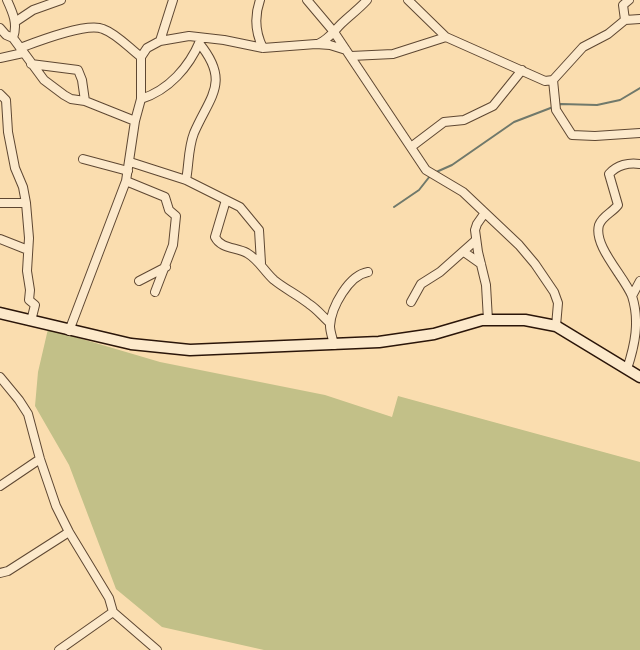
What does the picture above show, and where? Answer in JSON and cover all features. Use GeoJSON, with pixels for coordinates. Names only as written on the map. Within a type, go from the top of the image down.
{"type":"FeatureCollection","features":[{"type":"Feature","properties":{"kind":"street"},"geometry":{"type":"LineString","coordinates":[[7,0],[15,22],[13,38]]}},
{"type":"Feature","properties":{"kind":"street"},"geometry":{"type":"LineString","coordinates":[[15,22],[33,10],[61,0]]}},
{"type":"Feature","properties":{"kind":"street"},"geometry":{"type":"LineString","coordinates":[[160,40],[173,0]]}},
{"type":"Feature","properties":{"kind":"street"},"geometry":{"type":"LineString","coordinates":[[260,0],[255,24],[258,39],[263,48]]}},
{"type":"Feature","properties":{"kind":"street"},"geometry":{"type":"LineString","coordinates":[[307,0],[334,32],[426,170],[463,192],[519,245],[535,264],[554,292],[558,303],[556,326]]}},
{"type":"Feature","properties":{"kind":"street"},"geometry":{"type":"LineString","coordinates":[[316,44],[334,32],[368,0]]}},
{"type":"Feature","properties":{"kind":"street"},"geometry":{"type":"LineString","coordinates":[[408,0],[446,37],[545,81],[553,80],[583,47],[608,34],[625,20],[640,19]]}},
{"type":"Feature","properties":{"kind":"street"},"geometry":{"type":"LineString","coordinates":[[625,20],[622,7],[629,0]]}},
{"type":"Feature","properties":{"kind":"street"},"geometry":{"type":"LineString","coordinates":[[0,58],[56,35],[97,27],[112,34],[141,57]]}},
{"type":"Feature","properties":{"kind":"street"},"geometry":{"type":"LineString","coordinates":[[0,28],[6,35],[13,38],[44,80],[64,95],[135,121]]}},
{"type":"Feature","properties":{"kind":"street"},"geometry":{"type":"LineString","coordinates":[[69,331],[126,181],[135,121],[141,99],[141,57],[147,48],[160,40],[183,36],[200,41],[224,40],[263,48],[316,44],[330,45],[348,53],[393,54],[446,37]]}},
{"type":"Feature","properties":{"kind":"street"},"geometry":{"type":"LineString","coordinates":[[141,99],[161,90],[177,76],[190,62],[200,41]]}},
{"type":"Feature","properties":{"kind":"street"},"geometry":{"type":"LineString","coordinates":[[186,180],[194,133],[217,85],[209,57],[200,41]]}},
{"type":"Feature","properties":{"kind":"street"},"geometry":{"type":"LineString","coordinates":[[31,64],[76,69],[82,80],[85,101]]}},
{"type":"Feature","properties":{"kind":"street"},"geometry":{"type":"LineString","coordinates":[[411,147],[444,122],[464,120],[493,106],[522,70]]}},
{"type":"Feature","properties":{"kind":"street"},"geometry":{"type":"LineString","coordinates":[[553,80],[556,110],[572,135],[640,133]]}},
{"type":"Feature","properties":{"kind":"street"},"geometry":{"type":"LineString","coordinates":[[0,94],[6,100],[8,132],[15,168],[23,187],[26,203],[29,300],[35,305],[31,321]]}},
{"type":"Feature","properties":{"kind":"street"},"geometry":{"type":"LineString","coordinates":[[83,159],[186,180],[240,207],[259,230],[261,263]]}},
{"type":"Feature","properties":{"kind":"street"},"geometry":{"type":"LineString","coordinates":[[627,369],[635,345],[637,327],[632,296],[600,243],[598,228],[600,221],[618,205],[609,174],[619,166],[630,163],[640,164]]}},
{"type":"Feature","properties":{"kind":"street"},"geometry":{"type":"LineString","coordinates":[[126,181],[165,197],[169,210],[176,216],[166,267],[155,292]]}},
{"type":"Feature","properties":{"kind":"street"},"geometry":{"type":"LineString","coordinates":[[226,200],[215,239],[226,247],[247,253],[261,263],[271,277],[294,296],[310,305],[330,323]]}},
{"type":"Feature","properties":{"kind":"street"},"geometry":{"type":"LineString","coordinates":[[0,203],[26,203]]}},
{"type":"Feature","properties":{"kind":"street"},"geometry":{"type":"LineString","coordinates":[[484,214],[475,230],[486,285],[488,320]]}},
{"type":"Feature","properties":{"kind":"street"},"geometry":{"type":"LineString","coordinates":[[0,239],[28,250]]}},
{"type":"Feature","properties":{"kind":"street"},"geometry":{"type":"LineString","coordinates":[[411,302],[421,284],[440,272],[476,240]]}},
{"type":"Feature","properties":{"kind":"street"},"geometry":{"type":"LineString","coordinates":[[464,252],[480,264]]}},
{"type":"Feature","properties":{"kind":"street"},"geometry":{"type":"LineString","coordinates":[[139,281],[166,267]]}},
{"type":"Feature","properties":{"kind":"street"},"geometry":{"type":"LineString","coordinates":[[334,345],[330,323],[348,284],[356,276],[368,272]]}},
{"type":"Feature","properties":{"kind":"street"},"geometry":{"type":"LineString","coordinates":[[632,296],[640,281]]}},
{"type":"Feature","properties":{"kind":"street"},"geometry":{"type":"LineString","coordinates":[[0,313],[131,344],[190,350],[334,345],[414,338],[488,320],[525,321],[556,326],[581,339],[618,366],[640,377]]}},
{"type":"Feature","properties":{"kind":"street"},"geometry":{"type":"LineString","coordinates":[[0,377],[24,406],[56,506],[109,598],[113,612],[157,650]]}},
{"type":"Feature","properties":{"kind":"street"},"geometry":{"type":"LineString","coordinates":[[0,486],[40,459]]}},
{"type":"Feature","properties":{"kind":"street"},"geometry":{"type":"LineString","coordinates":[[0,573],[8,571],[69,532]]}},
{"type":"Feature","properties":{"kind":"street"},"geometry":{"type":"LineString","coordinates":[[58,650],[113,612]]}},
{"type":"Feature","properties":{"kind":"shaded area"},"geometry":{"type":"Polygon","coordinates":[[[48,329],[160,362],[325,395],[392,417],[398,396],[640,462],[640,650],[264,650],[162,627],[116,589],[69,465],[35,406],[38,372],[48,329]]]}},
{"type":"Feature","properties":{"kind":"waterway"},"geometry":{"type":"LineString","coordinates":[[434,173],[452,165],[514,122],[561,104],[597,105],[620,100],[640,88]]}},
{"type":"Feature","properties":{"kind":"waterway"},"geometry":{"type":"LineString","coordinates":[[394,207],[419,190],[430,176]]}}]}
